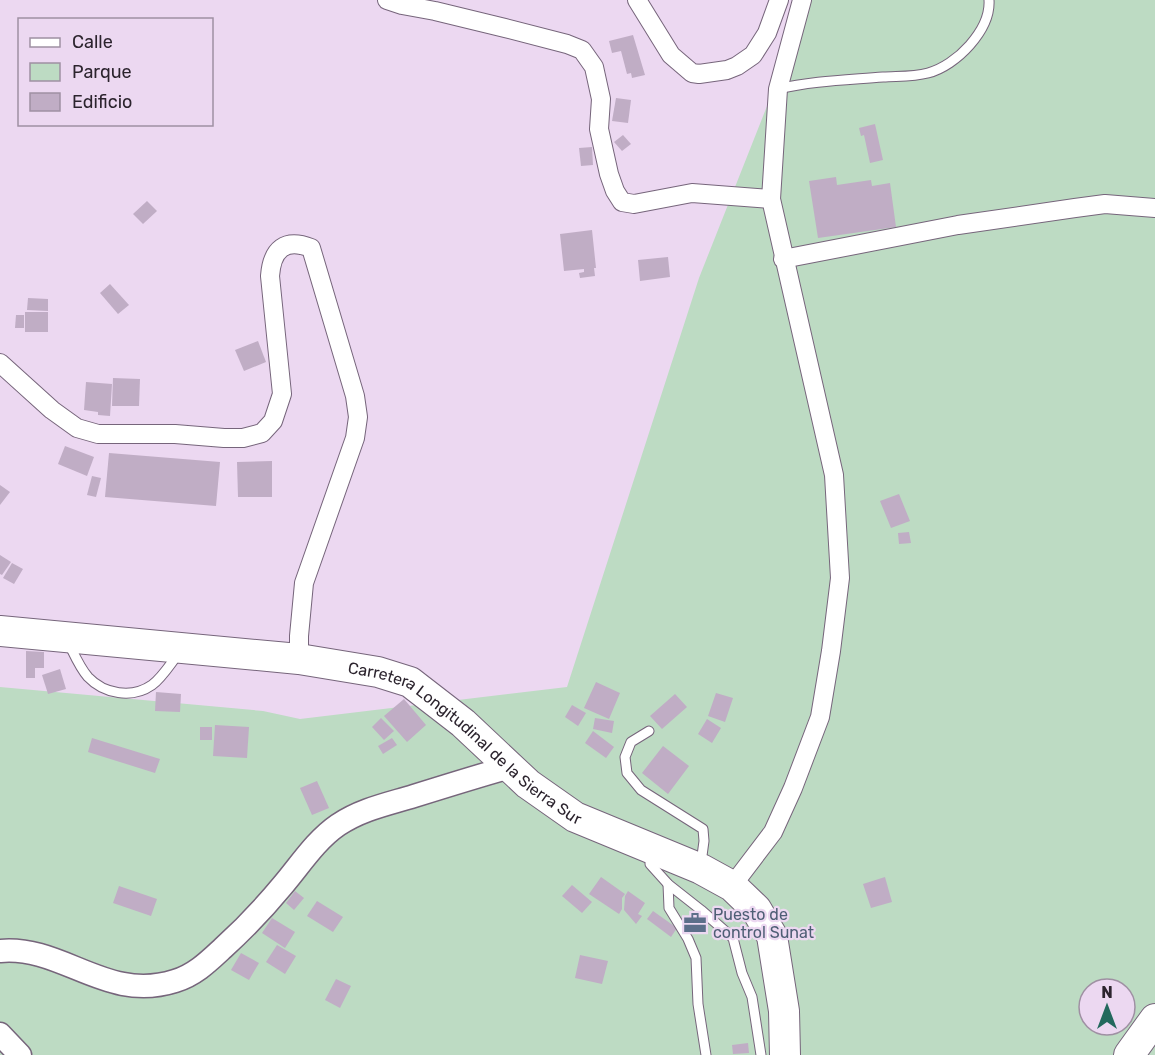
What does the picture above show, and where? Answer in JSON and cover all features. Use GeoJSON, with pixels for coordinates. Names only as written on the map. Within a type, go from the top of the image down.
{"type":"FeatureCollection","features":[{"type":"Feature","properties":{"kind":"highway","name":"Carretera Longitudinal de la Sierra Sur"},"geometry":{"type":"LineString","coordinates":[[0,631],[299,659],[378,672],[410,682],[463,723],[528,784],[575,817],[700,869],[732,886],[756,909],[772,936],[784,1011],[785,1055]]}},
{"type":"Feature","properties":{"kind":"highway"},"geometry":{"type":"LineString","coordinates":[[1129,1055],[1155,1019]]}},
{"type":"Feature","properties":{"kind":"street"},"geometry":{"type":"LineString","coordinates":[[387,0],[402,6],[435,11],[505,28],[582,50],[594,67],[597,76],[601,99],[598,129],[612,183],[622,202],[634,204],[692,194],[771,199]]}},
{"type":"Feature","properties":{"kind":"street"},"geometry":{"type":"LineString","coordinates":[[637,0],[671,55],[692,73],[699,74],[727,70],[753,55],[767,33],[779,0]]}},
{"type":"Feature","properties":{"kind":"street"},"geometry":{"type":"LineString","coordinates":[[732,886],[773,832],[793,788],[820,717],[840,578],[834,475],[771,199],[778,89],[802,0]]}},
{"type":"Feature","properties":{"kind":"street"},"geometry":{"type":"LineString","coordinates":[[783,259],[958,225],[1075,208],[1105,204],[1155,208]]}},
{"type":"Feature","properties":{"kind":"street"},"geometry":{"type":"LineString","coordinates":[[0,363],[36,396],[77,428],[98,434],[175,434],[243,438],[262,433],[273,421],[282,394],[270,276],[271,266],[277,252],[286,245],[299,243],[311,248],[355,396],[358,417],[355,438],[304,583],[299,626],[299,659]]}},
{"type":"Feature","properties":{"kind":"street"},"geometry":{"type":"LineString","coordinates":[[0,951],[16,950],[44,955],[89,975],[118,984],[154,986],[177,981],[203,967],[257,916],[321,840],[338,825],[370,808],[510,767]]}},
{"type":"Feature","properties":{"kind":"street"},"geometry":{"type":"LineString","coordinates":[[0,1034],[20,1055]]}},
{"type":"Feature","properties":{"kind":"lane"},"geometry":{"type":"LineString","coordinates":[[778,89],[805,83],[912,76],[931,72],[964,52],[977,38],[987,15],[989,0]]}},
{"type":"Feature","properties":{"kind":"lane"},"geometry":{"type":"LineString","coordinates":[[65,636],[87,676],[104,689],[117,693],[134,694],[153,684],[184,648]]}},
{"type":"Feature","properties":{"kind":"lane"},"geometry":{"type":"LineString","coordinates":[[649,731],[631,742],[625,758],[627,773],[640,790],[703,829],[704,841],[700,869]]}},
{"type":"Feature","properties":{"kind":"lane"},"geometry":{"type":"LineString","coordinates":[[652,848],[650,864],[668,884],[734,938],[742,973],[752,997],[761,1055]]}},
{"type":"Feature","properties":{"kind":"lane"},"geometry":{"type":"LineString","coordinates":[[668,884],[669,908],[688,939],[696,958],[698,1004],[706,1055]]}},
{"type":"Feature","properties":{"kind":"green space"},"geometry":{"type":"Polygon","coordinates":[[[809,0],[1155,0],[1155,1055],[0,1055],[0,687],[263,711],[300,719],[567,687],[699,278],[809,0]]]}},
{"type":"Feature","properties":{"kind":"building"},"geometry":{"type":"Polygon","coordinates":[[[633,35],[645,75],[632,78],[631,73],[627,74],[621,51],[612,53],[609,41],[633,35]]]}},
{"type":"Feature","properties":{"kind":"building"},"geometry":{"type":"Polygon","coordinates":[[[616,98],[631,100],[628,123],[612,121],[616,98]]]}},
{"type":"Feature","properties":{"kind":"building"},"geometry":{"type":"Polygon","coordinates":[[[875,124],[883,160],[870,163],[864,135],[861,136],[859,128],[875,124]]]}},
{"type":"Feature","properties":{"kind":"building"},"geometry":{"type":"Polygon","coordinates":[[[623,135],[631,144],[622,151],[614,142],[623,135]]]}},
{"type":"Feature","properties":{"kind":"building"},"geometry":{"type":"Polygon","coordinates":[[[592,147],[593,165],[581,166],[579,148],[592,147]]]}},
{"type":"Feature","properties":{"kind":"building"},"geometry":{"type":"Polygon","coordinates":[[[836,177],[837,185],[871,180],[872,186],[890,183],[896,227],[818,238],[809,181],[836,177]]]}},
{"type":"Feature","properties":{"kind":"building"},"geometry":{"type":"Polygon","coordinates":[[[147,201],[157,211],[143,224],[133,214],[147,201]]]}},
{"type":"Feature","properties":{"kind":"building"},"geometry":{"type":"Polygon","coordinates":[[[592,230],[595,276],[580,278],[579,273],[584,272],[584,269],[564,271],[560,234],[592,230]]]}},
{"type":"Feature","properties":{"kind":"building"},"geometry":{"type":"Polygon","coordinates":[[[668,257],[670,277],[640,281],[638,260],[668,257]]]}},
{"type":"Feature","properties":{"kind":"building"},"geometry":{"type":"Polygon","coordinates":[[[110,284],[129,305],[118,314],[100,293],[110,284]]]}},
{"type":"Feature","properties":{"kind":"building"},"geometry":{"type":"Polygon","coordinates":[[[28,298],[48,299],[48,311],[27,310],[28,298]]]}},
{"type":"Feature","properties":{"kind":"building"},"geometry":{"type":"Polygon","coordinates":[[[25,312],[48,312],[48,332],[25,332],[25,312]]]}},
{"type":"Feature","properties":{"kind":"building"},"geometry":{"type":"Polygon","coordinates":[[[16,315],[24,315],[24,328],[15,328],[16,315]]]}},
{"type":"Feature","properties":{"kind":"building"},"geometry":{"type":"Polygon","coordinates":[[[258,341],[266,362],[244,371],[235,350],[258,341]]]}},
{"type":"Feature","properties":{"kind":"building"},"geometry":{"type":"Polygon","coordinates":[[[113,378],[140,379],[139,406],[112,406],[113,378]]]}},
{"type":"Feature","properties":{"kind":"building"},"geometry":{"type":"Polygon","coordinates":[[[86,382],[112,384],[110,416],[84,410],[86,382]]]}},
{"type":"Feature","properties":{"kind":"building"},"geometry":{"type":"Polygon","coordinates":[[[65,446],[94,457],[87,476],[58,464],[65,446]]]}},
{"type":"Feature","properties":{"kind":"building"},"geometry":{"type":"Polygon","coordinates":[[[109,453],[220,462],[216,506],[105,497],[109,453]]]}},
{"type":"Feature","properties":{"kind":"building"},"geometry":{"type":"Polygon","coordinates":[[[272,461],[272,497],[238,497],[237,462],[272,461]]]}},
{"type":"Feature","properties":{"kind":"building"},"geometry":{"type":"Polygon","coordinates":[[[92,476],[101,478],[96,497],[87,495],[92,476]]]}},
{"type":"Feature","properties":{"kind":"building"},"geometry":{"type":"Polygon","coordinates":[[[0,485],[10,492],[0,505],[0,485]]]}},
{"type":"Feature","properties":{"kind":"building"},"geometry":{"type":"Polygon","coordinates":[[[899,494],[910,521],[891,528],[880,501],[899,494]]]}},
{"type":"Feature","properties":{"kind":"building"},"geometry":{"type":"Polygon","coordinates":[[[909,532],[911,543],[899,544],[898,533],[909,532]]]}},
{"type":"Feature","properties":{"kind":"building"},"geometry":{"type":"Polygon","coordinates":[[[0,555],[11,562],[2,575],[0,574],[0,555]]]}},
{"type":"Feature","properties":{"kind":"building"},"geometry":{"type":"Polygon","coordinates":[[[12,563],[23,569],[14,584],[3,578],[12,563]]]}},
{"type":"Feature","properties":{"kind":"building"},"geometry":{"type":"Polygon","coordinates":[[[26,651],[44,652],[44,668],[35,668],[35,678],[26,678],[26,651]]]}},
{"type":"Feature","properties":{"kind":"building"},"geometry":{"type":"Polygon","coordinates":[[[60,669],[66,689],[48,694],[42,675],[60,669]]]}},
{"type":"Feature","properties":{"kind":"building"},"geometry":{"type":"Polygon","coordinates":[[[596,682],[620,693],[609,719],[584,708],[596,682]]]}},
{"type":"Feature","properties":{"kind":"building"},"geometry":{"type":"Polygon","coordinates":[[[156,692],[181,694],[180,712],[155,711],[156,692]]]}},
{"type":"Feature","properties":{"kind":"building"},"geometry":{"type":"Polygon","coordinates":[[[716,693],[733,698],[725,722],[708,716],[716,693]]]}},
{"type":"Feature","properties":{"kind":"building"},"geometry":{"type":"Polygon","coordinates":[[[675,694],[687,707],[662,729],[650,716],[675,694]]]}},
{"type":"Feature","properties":{"kind":"building"},"geometry":{"type":"Polygon","coordinates":[[[404,699],[426,725],[407,742],[384,716],[404,699]]]}},
{"type":"Feature","properties":{"kind":"building"},"geometry":{"type":"Polygon","coordinates":[[[572,705],[586,713],[578,726],[565,717],[572,705]]]}},
{"type":"Feature","properties":{"kind":"building"},"geometry":{"type":"Polygon","coordinates":[[[381,718],[394,731],[384,740],[372,727],[381,718]]]}},
{"type":"Feature","properties":{"kind":"building"},"geometry":{"type":"Polygon","coordinates":[[[595,718],[614,721],[612,733],[593,729],[595,718]]]}},
{"type":"Feature","properties":{"kind":"building"},"geometry":{"type":"Polygon","coordinates":[[[707,719],[721,728],[712,743],[698,734],[707,719]]]}},
{"type":"Feature","properties":{"kind":"building"},"geometry":{"type":"Polygon","coordinates":[[[215,725],[249,727],[247,758],[213,756],[215,725]]]}},
{"type":"Feature","properties":{"kind":"building"},"geometry":{"type":"Polygon","coordinates":[[[200,727],[212,727],[212,740],[200,740],[200,727]]]}},
{"type":"Feature","properties":{"kind":"building"},"geometry":{"type":"Polygon","coordinates":[[[593,731],[614,747],[606,758],[585,743],[593,731]]]}},
{"type":"Feature","properties":{"kind":"building"},"geometry":{"type":"Polygon","coordinates":[[[92,738],[160,759],[155,773],[88,752],[92,738]]]}},
{"type":"Feature","properties":{"kind":"building"},"geometry":{"type":"Polygon","coordinates":[[[392,738],[397,745],[383,754],[378,746],[392,738]]]}},
{"type":"Feature","properties":{"kind":"building"},"geometry":{"type":"Polygon","coordinates":[[[663,746],[689,766],[668,794],[642,773],[663,746]]]}},
{"type":"Feature","properties":{"kind":"building"},"geometry":{"type":"Polygon","coordinates":[[[317,781],[329,808],[312,815],[300,788],[317,781]]]}},
{"type":"Feature","properties":{"kind":"building"},"geometry":{"type":"Polygon","coordinates":[[[601,877],[625,894],[619,914],[589,894],[601,877]]]}},
{"type":"Feature","properties":{"kind":"building"},"geometry":{"type":"Polygon","coordinates":[[[885,877],[892,902],[871,908],[863,884],[885,877]]]}},
{"type":"Feature","properties":{"kind":"building"},"geometry":{"type":"Polygon","coordinates":[[[572,885],[592,902],[582,913],[562,896],[572,885]]]}},
{"type":"Feature","properties":{"kind":"building"},"geometry":{"type":"Polygon","coordinates":[[[119,886],[157,899],[151,916],[113,903],[119,886]]]}},
{"type":"Feature","properties":{"kind":"building"},"geometry":{"type":"Polygon","coordinates":[[[295,891],[304,898],[294,910],[286,903],[295,891]]]}},
{"type":"Feature","properties":{"kind":"building"},"geometry":{"type":"Polygon","coordinates":[[[628,891],[645,903],[638,914],[642,916],[636,924],[624,910],[625,896],[628,891]]]}},
{"type":"Feature","properties":{"kind":"building"},"geometry":{"type":"Polygon","coordinates":[[[317,901],[343,917],[333,932],[307,916],[317,901]]]}},
{"type":"Feature","properties":{"kind":"building"},"geometry":{"type":"Polygon","coordinates":[[[653,911],[677,928],[671,937],[647,919],[653,911]]]}},
{"type":"Feature","properties":{"kind":"building"},"geometry":{"type":"Polygon","coordinates":[[[272,918],[295,932],[285,948],[262,933],[272,918]]]}},
{"type":"Feature","properties":{"kind":"building"},"geometry":{"type":"Polygon","coordinates":[[[277,945],[296,956],[285,974],[266,962],[277,945]]]}},
{"type":"Feature","properties":{"kind":"building"},"geometry":{"type":"Polygon","coordinates":[[[241,953],[259,963],[249,980],[231,970],[241,953]]]}},
{"type":"Feature","properties":{"kind":"building"},"geometry":{"type":"Polygon","coordinates":[[[580,955],[608,961],[602,984],[575,978],[580,955]]]}},
{"type":"Feature","properties":{"kind":"building"},"geometry":{"type":"Polygon","coordinates":[[[336,979],[351,986],[340,1008],[325,1000],[336,979]]]}},
{"type":"Feature","properties":{"kind":"building"},"geometry":{"type":"Polygon","coordinates":[[[748,1043],[749,1053],[733,1054],[732,1045],[748,1043]]]}},
{"type":"Feature","properties":{"kind":"place","name":"Puesto de control Sunat"},"geometry":{"type":"Point","coordinates":[695,923]}}]}
